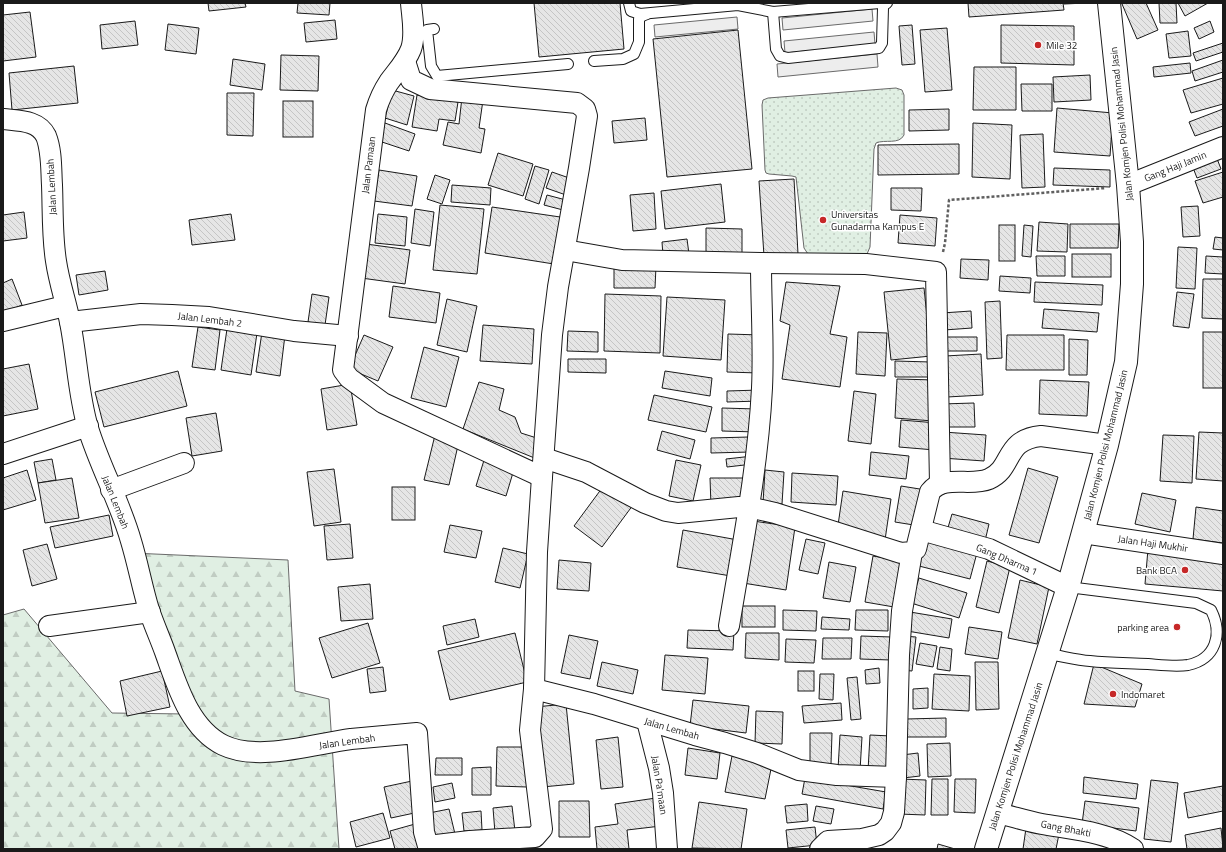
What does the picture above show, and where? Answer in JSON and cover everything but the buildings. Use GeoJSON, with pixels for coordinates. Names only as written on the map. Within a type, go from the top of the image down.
{"type":"FeatureCollection","features":[{"type":"Feature","properties":{"kind":"main road","name":"Jalan Komjen Polisi Mohammad Jasin"},"geometry":{"type":"LineString","coordinates":[[986,849],[996,813],[1048,654],[1068,587],[1107,445],[1126,362],[1132,284],[1132,242],[1128,185],[1109,3]]}},
{"type":"Feature","properties":{"kind":"street","name":"Jalan Pamaan"},"geometry":{"type":"LineString","coordinates":[[411,3],[413,32],[411,48],[405,61],[382,93],[376,110],[344,370],[349,378],[383,403],[543,467]]}},
{"type":"Feature","properties":{"kind":"street"},"geometry":{"type":"LineString","coordinates":[[405,61],[411,80],[430,89],[577,104],[585,109],[587,116],[558,287],[552,335],[537,560],[534,688]]}},
{"type":"Feature","properties":{"kind":"street","name":"Jalan Lembah"},"geometry":{"type":"LineString","coordinates":[[3,119],[32,123],[39,127],[45,135],[48,144],[51,168],[53,236],[56,261],[68,314],[80,393],[88,426],[122,513],[131,539],[150,612],[186,706],[205,732],[222,745],[237,750],[255,753],[306,747],[349,739],[418,733],[424,832],[428,846],[470,841],[535,837],[542,829],[530,730],[534,688],[594,704],[725,743],[757,753],[799,770],[837,775],[896,777]]}},
{"type":"Feature","properties":{"kind":"street","name":"Gang Haji Jamin"},"geometry":{"type":"LineString","coordinates":[[1128,185],[1223,147]]}},
{"type":"Feature","properties":{"kind":"street"},"geometry":{"type":"LineString","coordinates":[[565,250],[622,260],[866,264],[936,272],[940,484]]}},
{"type":"Feature","properties":{"kind":"street"},"geometry":{"type":"LineString","coordinates":[[729,626],[758,440],[762,387],[761,263]]}},
{"type":"Feature","properties":{"kind":"street","name":"Jalan Lembah 2"},"geometry":{"type":"LineString","coordinates":[[3,321],[68,314],[172,315],[209,318],[294,331],[348,336]]}},
{"type":"Feature","properties":{"kind":"street"},"geometry":{"type":"LineString","coordinates":[[3,454],[88,426]]}},
{"type":"Feature","properties":{"kind":"street"},"geometry":{"type":"LineString","coordinates":[[820,849],[828,841],[862,839],[879,842],[891,824],[894,812],[896,777],[902,611],[912,552],[917,544],[930,492],[934,487],[947,482],[976,482],[989,479],[1000,472],[1013,449],[1022,441],[1033,437],[1041,436],[1107,445]]}},
{"type":"Feature","properties":{"kind":"street"},"geometry":{"type":"LineString","coordinates":[[112,490],[184,463]]}},
{"type":"Feature","properties":{"kind":"street"},"geometry":{"type":"LineString","coordinates":[[543,467],[586,472],[645,503],[666,511],[678,513],[739,507],[757,509],[775,513],[901,553],[912,552]]}},
{"type":"Feature","properties":{"kind":"street","name":"Gang Dharma 1"},"geometry":{"type":"LineString","coordinates":[[921,530],[989,549],[1068,587]]}},
{"type":"Feature","properties":{"kind":"street","name":"Jalan Haji Mukhir"},"geometry":{"type":"LineString","coordinates":[[1083,533],[1223,554]]}},
{"type":"Feature","properties":{"kind":"street"},"geometry":{"type":"LineString","coordinates":[[49,626],[150,612]]}},
{"type":"Feature","properties":{"kind":"street","name":"Jalan Pa'maan"},"geometry":{"type":"LineString","coordinates":[[647,721],[659,768],[663,793],[667,849]]}},
{"type":"Feature","properties":{"kind":"street","name":"Gang Bhakti"},"geometry":{"type":"LineString","coordinates":[[996,813],[1100,835],[1115,839],[1133,849]]}},
{"type":"Feature","properties":{"kind":"lane"},"geometry":{"type":"LineString","coordinates":[[629,3],[631,11],[635,14],[738,5],[774,12],[880,3]]}},
{"type":"Feature","properties":{"kind":"lane"},"geometry":{"type":"LineString","coordinates":[[774,12],[776,49],[780,56],[788,58],[879,48],[882,43],[883,8],[884,4],[887,3]]}},
{"type":"Feature","properties":{"kind":"lane"},"geometry":{"type":"LineString","coordinates":[[594,61],[623,59],[634,54],[639,42],[639,19],[647,14]]}},
{"type":"Feature","properties":{"kind":"lane"},"geometry":{"type":"LineString","coordinates":[[434,29],[427,30],[431,66],[437,76],[568,64]]}},
{"type":"Feature","properties":{"kind":"lane"},"geometry":{"type":"LineString","coordinates":[[1048,654],[1089,661],[1172,666],[1188,665],[1200,661],[1208,656],[1215,647],[1216,620],[1211,610],[1196,603],[1068,587]]}},
{"type":"Feature","properties":{"kind":"path"},"geometry":{"type":"LineString","coordinates":[[936,272],[945,243],[949,200],[1095,190],[1128,185]]}},
{"type":"Feature","properties":{"kind":"green space"},"geometry":{"type":"Polygon","coordinates":[[[896,88],[902,90],[904,95],[904,135],[899,140],[876,143],[874,149],[870,247],[867,254],[808,254],[804,248],[796,177],[769,174],[766,173],[765,170],[763,100],[768,98],[896,88]]]}},
{"type":"Feature","properties":{"kind":"green space"},"geometry":{"type":"Polygon","coordinates":[[[132,553],[288,560],[295,691],[329,699],[339,849],[3,849],[3,615],[24,609],[112,713],[186,714],[132,553]]]}},
{"type":"Feature","properties":{"kind":"shaded area"},"geometry":{"type":"Polygon","coordinates":[[[872,9],[873,21],[783,30],[782,18],[872,9]]]}},
{"type":"Feature","properties":{"kind":"shaded area"},"geometry":{"type":"Polygon","coordinates":[[[737,17],[738,29],[655,37],[654,25],[737,17]]]}},
{"type":"Feature","properties":{"kind":"shaded area"},"geometry":{"type":"Polygon","coordinates":[[[874,32],[875,44],[785,53],[784,41],[874,32]]]}},
{"type":"Feature","properties":{"kind":"shaded area"},"geometry":{"type":"Polygon","coordinates":[[[877,54],[878,67],[778,77],[777,64],[877,54]]]}},
{"type":"Feature","properties":{"kind":"place","name":"Mile 32"},"geometry":{"type":"Point","coordinates":[1038,45]}},
{"type":"Feature","properties":{"kind":"place","name":"Universitas Gunadarma Kampus E"},"geometry":{"type":"Point","coordinates":[823,220]}},
{"type":"Feature","properties":{"kind":"place","name":"Bank BCA"},"geometry":{"type":"Point","coordinates":[1185,570]}},
{"type":"Feature","properties":{"kind":"place","name":"parking area"},"geometry":{"type":"Point","coordinates":[1177,627]}},
{"type":"Feature","properties":{"kind":"place","name":"Indomaret"},"geometry":{"type":"Point","coordinates":[1113,694]}}]}
